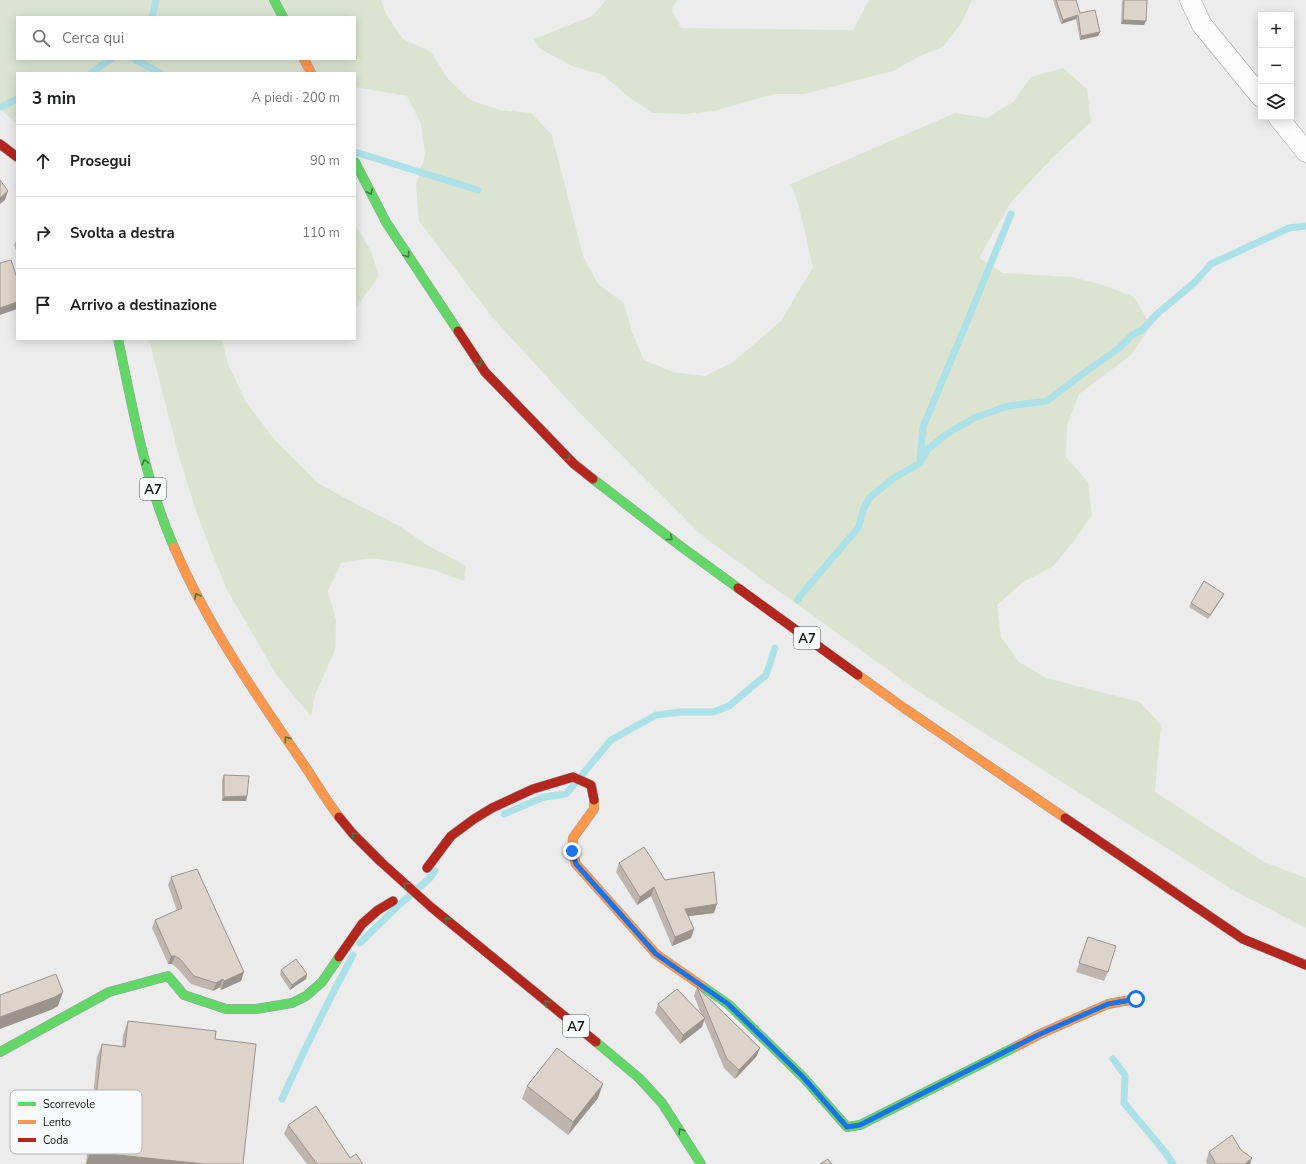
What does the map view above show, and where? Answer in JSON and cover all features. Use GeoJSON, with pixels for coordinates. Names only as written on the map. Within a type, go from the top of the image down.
{"type":"FeatureCollection","features":[{"type":"Feature","properties":{"kind":"main road"},"geometry":{"type":"LineString","coordinates":[[274,0],[282,16]]}},
{"type":"Feature","properties":{"kind":"main road"},"geometry":{"type":"LineString","coordinates":[[304,60],[310,72]]}},
{"type":"Feature","properties":{"kind":"main road"},"geometry":{"type":"LineString","coordinates":[[0,144],[16,157]]}},
{"type":"Feature","properties":{"kind":"main road","name":"A7"},"geometry":{"type":"LineString","coordinates":[[356,164],[386,222],[485,372],[574,464],[679,545],[904,708],[1243,939],[1306,965]]}},
{"type":"Feature","properties":{"kind":"main road","name":"A7"},"geometry":{"type":"LineString","coordinates":[[118,340],[140,441],[153,489],[171,542],[188,579],[216,630],[247,680],[350,831],[381,862],[431,907],[639,1078],[662,1103],[701,1164]]}},
{"type":"Feature","properties":{"kind":"main road"},"geometry":{"type":"LineString","coordinates":[[427,868],[452,836],[474,819],[492,808],[533,789],[573,777],[591,785],[594,797],[594,809],[573,838],[572,851],[576,864],[656,954],[728,1004],[803,1077],[847,1127],[860,1125],[1040,1034],[1108,1004],[1136,999]]}},
{"type":"Feature","properties":{"kind":"main road"},"geometry":{"type":"LineString","coordinates":[[0,1052],[109,992],[168,976],[184,995],[226,1009],[256,1009],[292,1003],[306,996],[322,982],[362,924],[378,910],[393,901]]}},
{"type":"Feature","properties":{"kind":"street"},"geometry":{"type":"LineString","coordinates":[[1190,0],[1202,24],[1258,93]]}},
{"type":"Feature","properties":{"kind":"street"},"geometry":{"type":"LineString","coordinates":[[1280,120],[1306,152]]}},
{"type":"Feature","properties":{"kind":"green space"},"geometry":{"type":"Polygon","coordinates":[[[0,0],[381,0],[386,14],[403,39],[431,52],[448,79],[470,100],[500,110],[531,113],[552,135],[583,256],[598,284],[624,303],[632,332],[644,360],[673,372],[705,376],[733,362],[781,321],[813,267],[799,207],[791,184],[955,113],[987,118],[1013,102],[1031,77],[1063,68],[1087,89],[1091,122],[1052,158],[1011,202],[979,258],[1003,273],[1071,277],[1103,285],[1134,297],[1151,326],[1131,355],[1079,394],[1067,425],[1066,457],[1088,482],[1092,515],[1073,542],[1052,567],[1023,582],[997,605],[1001,637],[1019,662],[1046,678],[1140,702],[1161,725],[1155,792],[1264,862],[1306,878],[1306,928],[1233,890],[916,690],[701,535],[576,409],[492,317],[419,221],[416,185],[425,155],[421,124],[407,96],[356,87],[356,72],[16,72],[16,123],[0,109],[0,0]]]}},
{"type":"Feature","properties":{"kind":"green space"},"geometry":{"type":"Polygon","coordinates":[[[606,0],[677,0],[672,10],[681,28],[853,30],[869,0],[972,0],[962,22],[943,47],[920,56],[893,71],[804,94],[774,94],[714,111],[684,114],[652,113],[626,95],[603,75],[572,66],[539,48],[534,39],[592,16],[606,0]]]}},
{"type":"Feature","properties":{"kind":"green space"},"geometry":{"type":"Polygon","coordinates":[[[356,226],[370,249],[379,276],[356,308],[356,226]]]}},
{"type":"Feature","properties":{"kind":"green space"},"geometry":{"type":"Polygon","coordinates":[[[149,340],[222,340],[228,364],[246,402],[274,439],[318,483],[401,527],[427,545],[466,566],[464,581],[434,570],[371,558],[341,563],[328,591],[336,620],[335,650],[315,695],[311,716],[277,676],[226,588],[198,517],[179,457],[149,340]]]}},
{"type":"Feature","properties":{"kind":"building"},"geometry":{"type":"Polygon","coordinates":[[[1056,0],[1076,0],[1080,13],[1095,10],[1100,32],[1081,36],[1078,15],[1063,20],[1056,0]]]}},
{"type":"Feature","properties":{"kind":"building"},"geometry":{"type":"Polygon","coordinates":[[[1124,0],[1147,0],[1146,21],[1123,20],[1124,0]]]}},
{"type":"Feature","properties":{"kind":"building"},"geometry":{"type":"Polygon","coordinates":[[[0,180],[8,191],[0,198],[0,180]]]}},
{"type":"Feature","properties":{"kind":"building"},"geometry":{"type":"Polygon","coordinates":[[[11,260],[16,275],[16,302],[0,308],[0,263],[11,260]]]}},
{"type":"Feature","properties":{"kind":"building"},"geometry":{"type":"Polygon","coordinates":[[[1204,581],[1224,594],[1210,615],[1191,603],[1204,581]]]}},
{"type":"Feature","properties":{"kind":"building"},"geometry":{"type":"Polygon","coordinates":[[[224,775],[249,776],[247,796],[224,797],[224,775]]]}},
{"type":"Feature","properties":{"kind":"building"},"geometry":{"type":"Polygon","coordinates":[[[644,847],[665,880],[714,872],[717,904],[685,909],[694,929],[675,937],[654,887],[640,897],[619,863],[644,847]]]}},
{"type":"Feature","properties":{"kind":"building"},"geometry":{"type":"Polygon","coordinates":[[[197,869],[244,972],[216,983],[194,976],[180,959],[175,956],[171,956],[155,920],[182,908],[171,877],[197,869]]]}},
{"type":"Feature","properties":{"kind":"building"},"geometry":{"type":"Polygon","coordinates":[[[1088,937],[1116,946],[1108,972],[1079,963],[1088,937]]]}},
{"type":"Feature","properties":{"kind":"building"},"geometry":{"type":"Polygon","coordinates":[[[296,959],[307,974],[292,985],[281,970],[296,959]]]}},
{"type":"Feature","properties":{"kind":"building"},"geometry":{"type":"Polygon","coordinates":[[[56,974],[63,992],[55,997],[0,1017],[0,995],[56,974]]]}},
{"type":"Feature","properties":{"kind":"building"},"geometry":{"type":"Polygon","coordinates":[[[697,987],[760,1048],[739,1070],[727,1059],[697,987]]]}},
{"type":"Feature","properties":{"kind":"building"},"geometry":{"type":"Polygon","coordinates":[[[677,989],[705,1018],[683,1035],[658,1004],[677,989]]]}},
{"type":"Feature","properties":{"kind":"building"},"geometry":{"type":"Polygon","coordinates":[[[128,1021],[216,1031],[215,1039],[256,1044],[243,1164],[204,1164],[109,1154],[142,1154],[142,1090],[97,1090],[102,1044],[125,1047],[128,1021]]]}},
{"type":"Feature","properties":{"kind":"building"},"geometry":{"type":"Polygon","coordinates":[[[557,1048],[603,1084],[573,1122],[527,1086],[557,1048]]]}},
{"type":"Feature","properties":{"kind":"building"},"geometry":{"type":"Polygon","coordinates":[[[316,1106],[350,1158],[356,1154],[363,1164],[317,1164],[288,1125],[316,1106]]]}},
{"type":"Feature","properties":{"kind":"building"},"geometry":{"type":"Polygon","coordinates":[[[1232,1135],[1241,1150],[1252,1158],[1245,1164],[1216,1164],[1209,1152],[1232,1135]]]}},
{"type":"Feature","properties":{"kind":"building"},"geometry":{"type":"Polygon","coordinates":[[[828,1159],[832,1164],[820,1164],[828,1159]]]}},
{"type":"Feature","properties":{"kind":"waterway"},"geometry":{"type":"LineString","coordinates":[[152,16],[156,0]]}},
{"type":"Feature","properties":{"kind":"waterway"},"geometry":{"type":"LineString","coordinates":[[92,72],[110,60]]}},
{"type":"Feature","properties":{"kind":"waterway"},"geometry":{"type":"LineString","coordinates":[[136,60],[158,72]]}},
{"type":"Feature","properties":{"kind":"waterway"},"geometry":{"type":"LineString","coordinates":[[0,107],[16,99]]}},
{"type":"Feature","properties":{"kind":"waterway"},"geometry":{"type":"LineString","coordinates":[[356,152],[478,190]]}},
{"type":"Feature","properties":{"kind":"waterway"},"geometry":{"type":"LineString","coordinates":[[920,458],[923,427],[1011,214]]}},
{"type":"Feature","properties":{"kind":"waterway"},"geometry":{"type":"LineString","coordinates":[[798,600],[858,528],[864,508],[870,497],[894,478],[920,463],[927,450],[945,435],[974,418],[1008,406],[1047,401],[1119,348],[1132,335],[1142,330],[1157,314],[1195,282],[1211,264],[1289,228],[1306,226]]}},
{"type":"Feature","properties":{"kind":"waterway"},"geometry":{"type":"LineString","coordinates":[[504,814],[544,797],[566,794],[611,740],[656,715],[681,712],[713,712],[729,706],[766,675],[775,648]]}},
{"type":"Feature","properties":{"kind":"waterway"},"geometry":{"type":"LineString","coordinates":[[360,943],[401,903],[430,878],[435,871]]}},
{"type":"Feature","properties":{"kind":"waterway"},"geometry":{"type":"LineString","coordinates":[[282,1099],[316,1027],[353,955]]}},
{"type":"Feature","properties":{"kind":"waterway"},"geometry":{"type":"LineString","coordinates":[[1113,1059],[1125,1075],[1124,1103],[1165,1152],[1173,1164]]}},
{"type":"Feature","properties":{"kind":"traffic: fast"},"geometry":{"type":"LineString","coordinates":[[274,0],[282,16]]}},
{"type":"Feature","properties":{"kind":"traffic: fast"},"geometry":{"type":"LineString","coordinates":[[356,164],[386,222],[458,331]]}},
{"type":"Feature","properties":{"kind":"traffic: fast"},"geometry":{"type":"LineString","coordinates":[[118,340],[147,471],[174,547]]}},
{"type":"Feature","properties":{"kind":"traffic: fast"},"geometry":{"type":"LineString","coordinates":[[593,479],[738,588]]}},
{"type":"Feature","properties":{"kind":"traffic: fast"},"geometry":{"type":"LineString","coordinates":[[0,1052],[109,992],[168,976],[184,995],[226,1009],[256,1009],[292,1003],[306,996],[322,982],[339,957]]}},
{"type":"Feature","properties":{"kind":"traffic: fast"},"geometry":{"type":"LineString","coordinates":[[702,986],[728,1004],[803,1077],[847,1127],[860,1125],[1017,1046]]}},
{"type":"Feature","properties":{"kind":"traffic: fast"},"geometry":{"type":"LineString","coordinates":[[596,1042],[639,1078],[662,1103],[701,1164]]}},
{"type":"Feature","properties":{"kind":"traffic: slow"},"geometry":{"type":"LineString","coordinates":[[304,60],[310,72]]}},
{"type":"Feature","properties":{"kind":"traffic: slow"},"geometry":{"type":"LineString","coordinates":[[174,547],[200,602],[215,628],[264,706],[339,817]]}},
{"type":"Feature","properties":{"kind":"traffic: slow"},"geometry":{"type":"LineString","coordinates":[[858,675],[1065,818]]}},
{"type":"Feature","properties":{"kind":"traffic: slow"},"geometry":{"type":"LineString","coordinates":[[594,800],[594,809],[573,838],[572,851],[576,864],[656,954],[702,986]]}},
{"type":"Feature","properties":{"kind":"traffic: slow"},"geometry":{"type":"LineString","coordinates":[[1017,1046],[1040,1034],[1108,1004],[1136,999]]}},
{"type":"Feature","properties":{"kind":"traffic: jam"},"geometry":{"type":"LineString","coordinates":[[0,144],[16,156]]}},
{"type":"Feature","properties":{"kind":"traffic: jam"},"geometry":{"type":"LineString","coordinates":[[458,331],[485,372],[574,464],[593,479]]}},
{"type":"Feature","properties":{"kind":"traffic: jam"},"geometry":{"type":"LineString","coordinates":[[738,588],[858,675]]}},
{"type":"Feature","properties":{"kind":"traffic: jam"},"geometry":{"type":"LineString","coordinates":[[427,868],[451,836],[492,808],[533,789],[573,777],[591,785],[594,800]]}},
{"type":"Feature","properties":{"kind":"traffic: jam"},"geometry":{"type":"LineString","coordinates":[[339,817],[353,834],[381,862]]}},
{"type":"Feature","properties":{"kind":"traffic: jam"},"geometry":{"type":"LineString","coordinates":[[1065,818],[1243,939],[1306,965]]}},
{"type":"Feature","properties":{"kind":"traffic: jam"},"geometry":{"type":"LineString","coordinates":[[381,862],[431,907]]}},
{"type":"Feature","properties":{"kind":"traffic: jam"},"geometry":{"type":"LineString","coordinates":[[339,957],[362,924],[378,910],[393,901]]}},
{"type":"Feature","properties":{"kind":"traffic: jam"},"geometry":{"type":"LineString","coordinates":[[431,907],[596,1042]]}},
{"type":"Feature","properties":{"kind":"route"},"geometry":{"type":"LineString","coordinates":[[572,851],[576,864],[656,954],[728,1004],[803,1077],[847,1127],[860,1125],[1040,1034],[1108,1004],[1136,999]]}}]}
